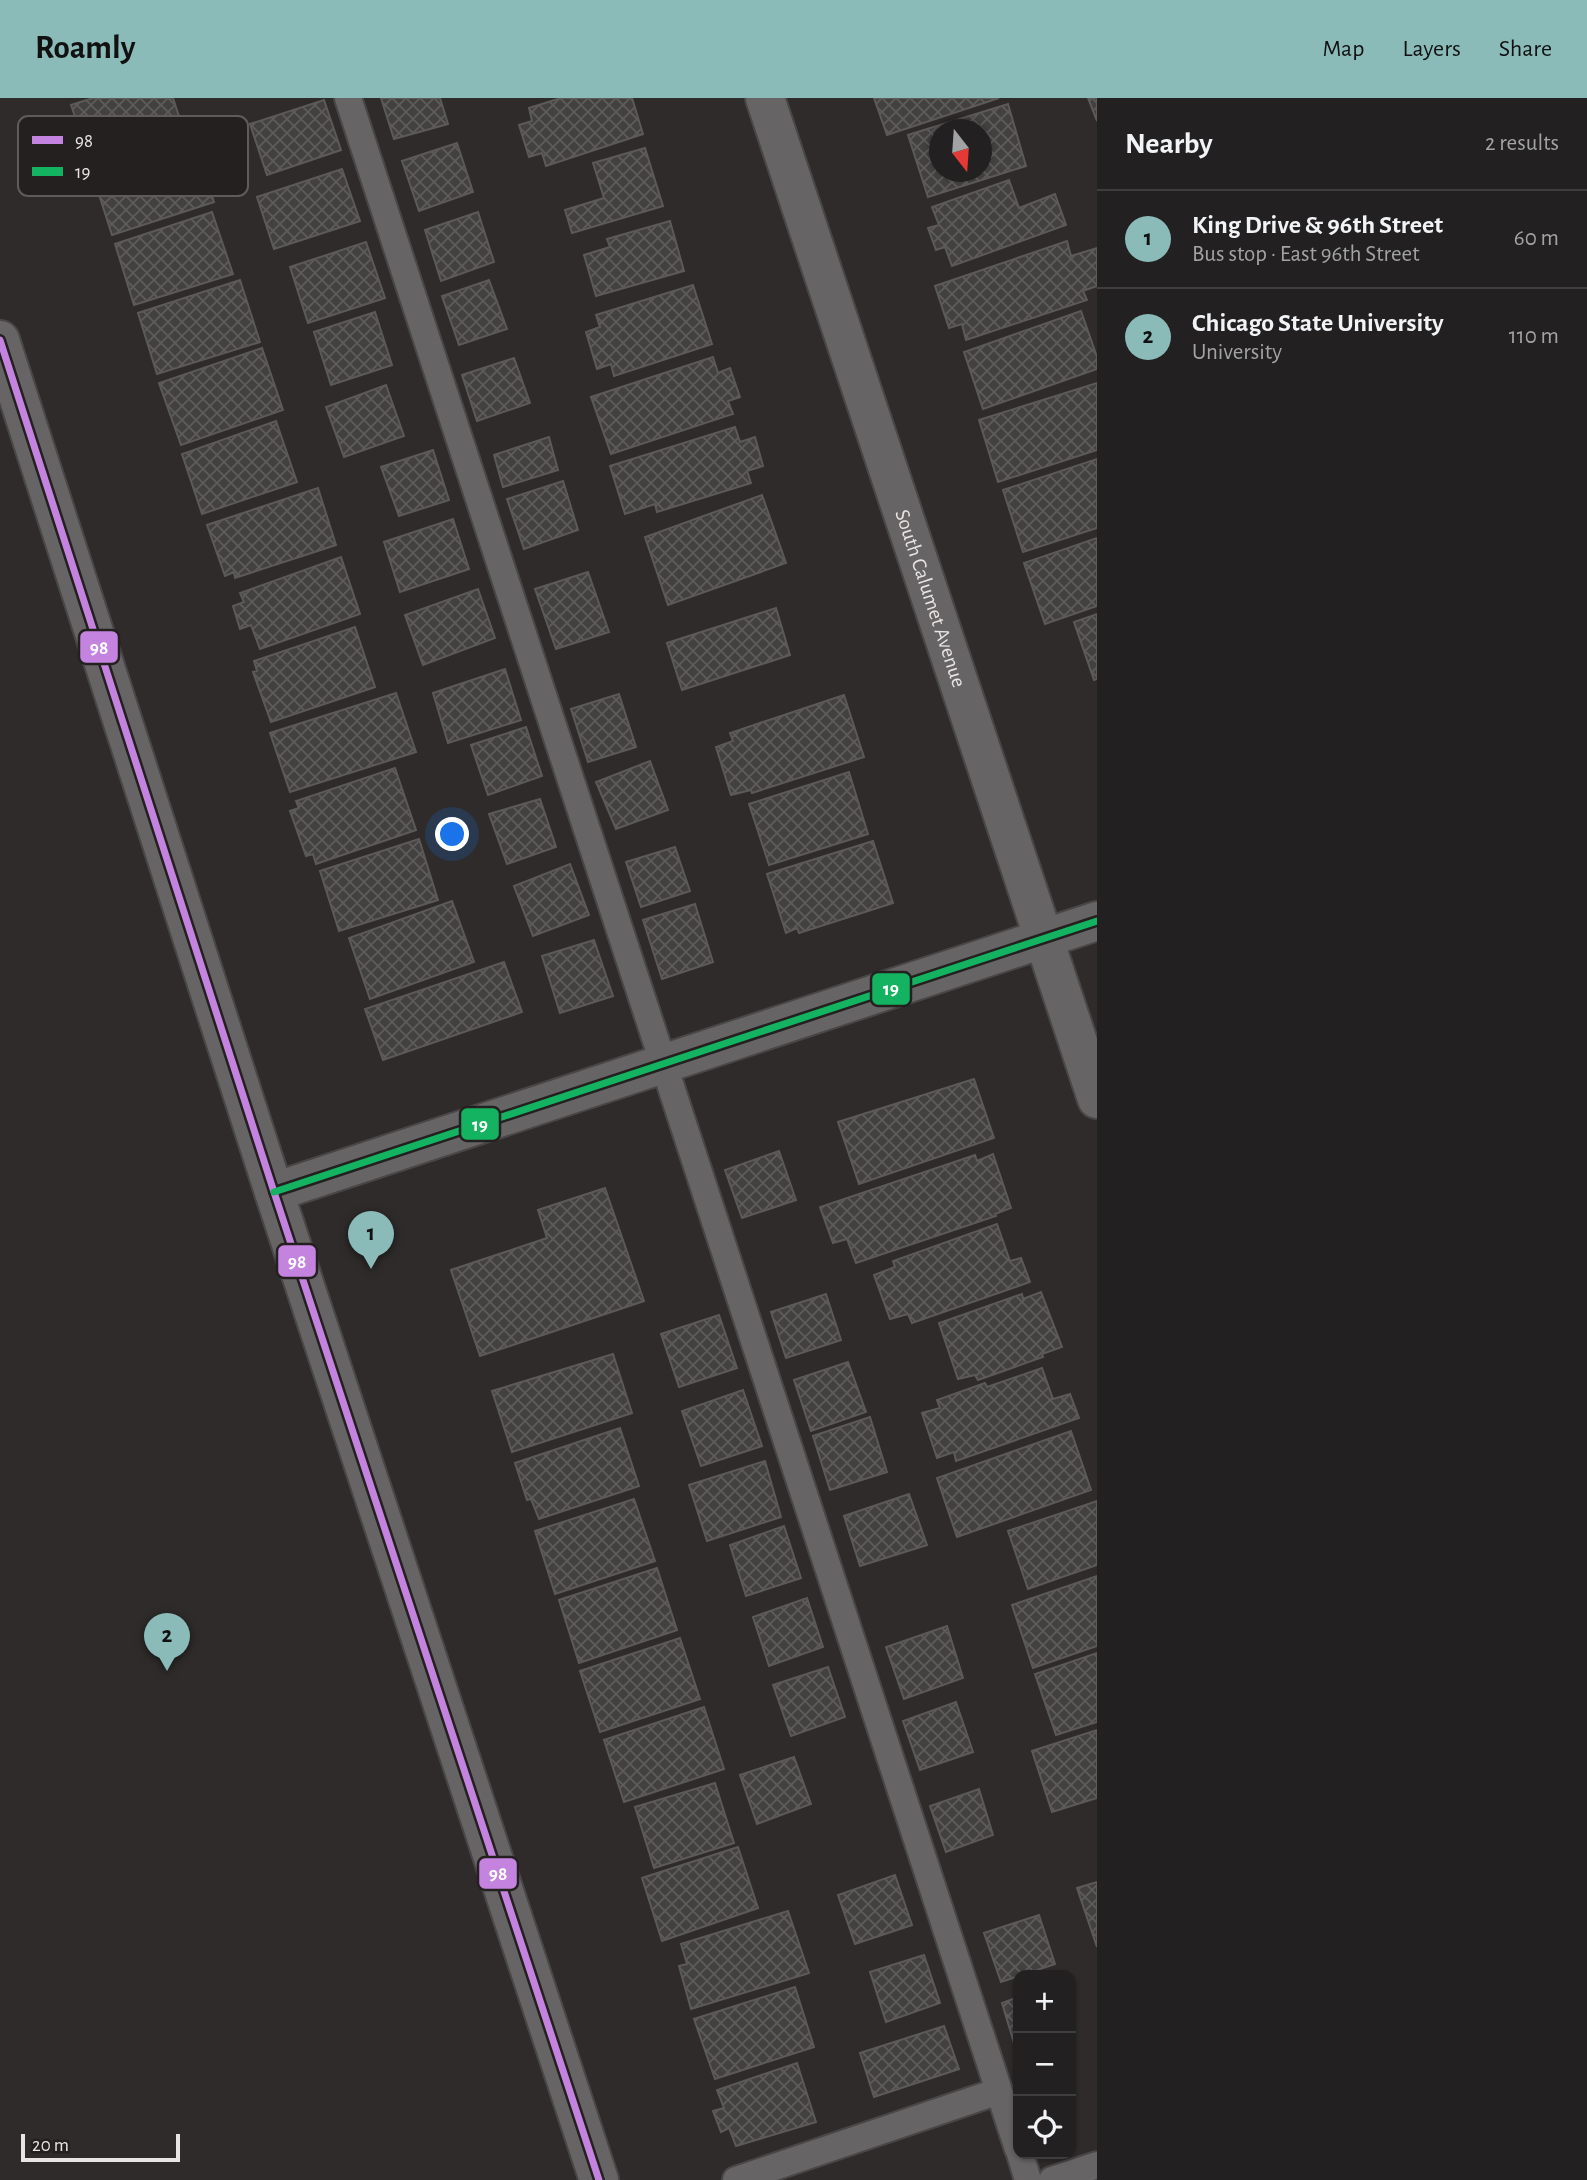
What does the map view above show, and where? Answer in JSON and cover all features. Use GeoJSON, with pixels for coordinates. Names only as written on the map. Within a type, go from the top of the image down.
{"type":"FeatureCollection","features":[{"type":"Feature","properties":{"kind":"street","name":"South Calumet Avenue"},"geometry":{"type":"LineString","coordinates":[[765,98],[1097,1099]]}},
{"type":"Feature","properties":{"kind":"street"},"geometry":{"type":"LineString","coordinates":[[0,340],[598,2180]]}},
{"type":"Feature","properties":{"kind":"street"},"geometry":{"type":"LineString","coordinates":[[275,1192],[1097,922]]}},
{"type":"Feature","properties":{"kind":"lane"},"geometry":{"type":"LineString","coordinates":[[348,98],[1013,2133]]}},
{"type":"Feature","properties":{"kind":"lane"},"geometry":{"type":"LineString","coordinates":[[736,2180],[999,2091]]}},
{"type":"Feature","properties":{"kind":"lane"},"geometry":{"type":"LineString","coordinates":[[1021,2159],[1028,2180]]}},
{"type":"Feature","properties":{"kind":"lane"},"geometry":{"type":"LineString","coordinates":[[1052,2180],[1097,2165]]}},
{"type":"Feature","properties":{"kind":"building"},"geometry":{"type":"Polygon","coordinates":[[[93,98],[173,98],[179,116],[75,116],[71,105],[93,98]]]}},
{"type":"Feature","properties":{"kind":"building"},"geometry":{"type":"Polygon","coordinates":[[[381,98],[440,98],[448,124],[394,139],[381,98]]]}},
{"type":"Feature","properties":{"kind":"building"},"geometry":{"type":"Polygon","coordinates":[[[561,98],[632,98],[643,134],[546,166],[542,153],[529,157],[519,125],[532,121],[529,108],[561,98]]]}},
{"type":"Feature","properties":{"kind":"building"},"geometry":{"type":"Polygon","coordinates":[[[874,98],[999,98],[929,119],[887,135],[874,98]]]}},
{"type":"Feature","properties":{"kind":"building"},"geometry":{"type":"Polygon","coordinates":[[[1088,98],[1097,98],[1097,121],[1088,98]]]}},
{"type":"Feature","properties":{"kind":"building"},"geometry":{"type":"Polygon","coordinates":[[[324,100],[341,150],[267,175],[250,124],[324,100]]]}},
{"type":"Feature","properties":{"kind":"building"},"geometry":{"type":"Polygon","coordinates":[[[1008,104],[1026,166],[992,177],[992,119],[960,119],[1008,104]]]}},
{"type":"Feature","properties":{"kind":"building"},"geometry":{"type":"Polygon","coordinates":[[[929,128],[929,182],[975,182],[928,197],[908,135],[929,128]]]}},
{"type":"Feature","properties":{"kind":"building"},"geometry":{"type":"Polygon","coordinates":[[[457,143],[473,192],[419,211],[402,161],[457,143]]]}},
{"type":"Feature","properties":{"kind":"building"},"geometry":{"type":"Polygon","coordinates":[[[645,148],[663,206],[572,233],[565,210],[604,198],[593,163],[645,148]]]}},
{"type":"Feature","properties":{"kind":"building"},"geometry":{"type":"Polygon","coordinates":[[[342,169],[360,221],[274,249],[257,197],[342,169]]]}},
{"type":"Feature","properties":{"kind":"building"},"geometry":{"type":"Polygon","coordinates":[[[1009,180],[1019,208],[1055,194],[1066,225],[952,266],[945,247],[936,250],[928,228],[939,225],[932,207],[1009,180]]]}},
{"type":"Feature","properties":{"kind":"building"},"geometry":{"type":"Polygon","coordinates":[[[99,196],[212,196],[214,202],[112,235],[99,196]]]}},
{"type":"Feature","properties":{"kind":"building"},"geometry":{"type":"Polygon","coordinates":[[[212,212],[233,274],[134,305],[115,244],[212,212]]]}},
{"type":"Feature","properties":{"kind":"building"},"geometry":{"type":"Polygon","coordinates":[[[478,212],[494,262],[441,281],[425,230],[478,212]]]}},
{"type":"Feature","properties":{"kind":"building"},"geometry":{"type":"Polygon","coordinates":[[[670,221],[684,271],[596,296],[584,255],[610,247],[607,239],[670,221]]]}},
{"type":"Feature","properties":{"kind":"building"},"geometry":{"type":"Polygon","coordinates":[[[1067,241],[1071,256],[1097,248],[1097,286],[1083,291],[1087,300],[966,340],[962,324],[949,328],[935,286],[1067,241]]]}},
{"type":"Feature","properties":{"kind":"building"},"geometry":{"type":"Polygon","coordinates":[[[366,242],[385,298],[308,323],[290,267],[366,242]]]}},
{"type":"Feature","properties":{"kind":"building"},"geometry":{"type":"Polygon","coordinates":[[[240,280],[260,342],[157,374],[138,313],[240,280]]]}},
{"type":"Feature","properties":{"kind":"building"},"geometry":{"type":"Polygon","coordinates":[[[489,280],[507,329],[459,345],[442,296],[489,280]]]}},
{"type":"Feature","properties":{"kind":"building"},"geometry":{"type":"Polygon","coordinates":[[[693,285],[712,344],[614,376],[611,364],[597,369],[586,332],[600,327],[596,315],[693,285]]]}},
{"type":"Feature","properties":{"kind":"building"},"geometry":{"type":"Polygon","coordinates":[[[1081,311],[1097,357],[1097,369],[983,409],[964,352],[1081,311]]]}},
{"type":"Feature","properties":{"kind":"building"},"geometry":{"type":"Polygon","coordinates":[[[375,312],[392,365],[331,385],[314,332],[375,312]]]}},
{"type":"Feature","properties":{"kind":"building"},"geometry":{"type":"Polygon","coordinates":[[[262,348],[283,410],[181,445],[159,383],[262,348]]]}},
{"type":"Feature","properties":{"kind":"building"},"geometry":{"type":"Polygon","coordinates":[[[713,357],[718,373],[730,368],[740,397],[728,401],[733,414],[611,454],[591,397],[713,357]]]}},
{"type":"Feature","properties":{"kind":"building"},"geometry":{"type":"Polygon","coordinates":[[[514,358],[530,403],[477,421],[462,375],[514,358]]]}},
{"type":"Feature","properties":{"kind":"building"},"geometry":{"type":"Polygon","coordinates":[[[1097,383],[1097,450],[998,482],[979,420],[1097,383]]]}},
{"type":"Feature","properties":{"kind":"building"},"geometry":{"type":"Polygon","coordinates":[[[386,385],[404,436],[344,457],[326,407],[386,385]]]}},
{"type":"Feature","properties":{"kind":"building"},"geometry":{"type":"Polygon","coordinates":[[[276,421],[297,482],[202,514],[182,454],[276,421]]]}},
{"type":"Feature","properties":{"kind":"building"},"geometry":{"type":"Polygon","coordinates":[[[735,427],[740,442],[755,437],[763,466],[747,471],[751,483],[657,512],[655,504],[625,514],[610,466],[735,427]]]}},
{"type":"Feature","properties":{"kind":"building"},"geometry":{"type":"Polygon","coordinates":[[[549,437],[558,470],[503,487],[494,455],[549,437]]]}},
{"type":"Feature","properties":{"kind":"building"},"geometry":{"type":"Polygon","coordinates":[[[433,450],[449,500],[399,516],[381,467],[433,450]]]}},
{"type":"Feature","properties":{"kind":"building"},"geometry":{"type":"Polygon","coordinates":[[[1097,459],[1097,528],[1023,552],[1003,490],[1097,459]]]}},
{"type":"Feature","properties":{"kind":"building"},"geometry":{"type":"Polygon","coordinates":[[[563,481],[578,530],[524,549],[507,499],[563,481]]]}},
{"type":"Feature","properties":{"kind":"building"},"geometry":{"type":"Polygon","coordinates":[[[318,488],[336,545],[235,578],[234,572],[225,576],[207,525],[318,488]]]}},
{"type":"Feature","properties":{"kind":"building"},"geometry":{"type":"Polygon","coordinates":[[[762,495],[786,563],[668,605],[645,537],[762,495]]]}},
{"type":"Feature","properties":{"kind":"building"},"geometry":{"type":"Polygon","coordinates":[[[453,519],[469,569],[400,592],[384,542],[453,519]]]}},
{"type":"Feature","properties":{"kind":"building"},"geometry":{"type":"Polygon","coordinates":[[[1097,538],[1097,606],[1045,624],[1024,563],[1097,538]]]}},
{"type":"Feature","properties":{"kind":"building"},"geometry":{"type":"Polygon","coordinates":[[[341,557],[360,614],[260,649],[251,625],[240,629],[233,606],[244,602],[240,593],[341,557]]]}},
{"type":"Feature","properties":{"kind":"building"},"geometry":{"type":"Polygon","coordinates":[[[588,572],[609,632],[556,649],[535,589],[588,572]]]}},
{"type":"Feature","properties":{"kind":"building"},"geometry":{"type":"Polygon","coordinates":[[[478,589],[495,638],[423,665],[405,615],[478,589]]]}},
{"type":"Feature","properties":{"kind":"building"},"geometry":{"type":"Polygon","coordinates":[[[776,608],[790,655],[682,690],[667,643],[776,608]]]}},
{"type":"Feature","properties":{"kind":"building"},"geometry":{"type":"Polygon","coordinates":[[[1097,614],[1097,679],[1094,680],[1074,622],[1097,614]]]}},
{"type":"Feature","properties":{"kind":"building"},"geometry":{"type":"Polygon","coordinates":[[[355,627],[375,687],[271,722],[253,672],[257,671],[254,661],[355,627]]]}},
{"type":"Feature","properties":{"kind":"building"},"geometry":{"type":"Polygon","coordinates":[[[505,669],[521,720],[448,743],[433,693],[505,669]]]}},
{"type":"Feature","properties":{"kind":"building"},"geometry":{"type":"Polygon","coordinates":[[[396,693],[416,752],[290,792],[270,733],[396,693]]]}},
{"type":"Feature","properties":{"kind":"building"},"geometry":{"type":"Polygon","coordinates":[[[619,694],[636,747],[588,762],[571,709],[619,694]]]}},
{"type":"Feature","properties":{"kind":"building"},"geometry":{"type":"Polygon","coordinates":[[[844,695],[864,757],[752,793],[751,790],[731,795],[716,747],[733,741],[730,733],[844,695]]]}},
{"type":"Feature","properties":{"kind":"building"},"geometry":{"type":"Polygon","coordinates":[[[526,727],[542,776],[488,795],[471,745],[526,727]]]}},
{"type":"Feature","properties":{"kind":"building"},"geometry":{"type":"Polygon","coordinates":[[[650,761],[668,810],[616,829],[596,782],[650,761]]]}},
{"type":"Feature","properties":{"kind":"building"},"geometry":{"type":"Polygon","coordinates":[[[395,768],[416,830],[316,864],[313,854],[306,856],[290,811],[299,808],[296,801],[395,768]]]}},
{"type":"Feature","properties":{"kind":"building"},"geometry":{"type":"Polygon","coordinates":[[[849,772],[868,834],[769,865],[749,804],[849,772]]]}},
{"type":"Feature","properties":{"kind":"building"},"geometry":{"type":"Polygon","coordinates":[[[540,799],[556,847],[507,864],[489,814],[540,799]]]}},
{"type":"Feature","properties":{"kind":"building"},"geometry":{"type":"Polygon","coordinates":[[[419,839],[438,900],[339,931],[320,871],[419,839]]]}},
{"type":"Feature","properties":{"kind":"building"},"geometry":{"type":"Polygon","coordinates":[[[873,841],[893,903],[799,933],[797,928],[786,933],[767,874],[873,841]]]}},
{"type":"Feature","properties":{"kind":"building"},"geometry":{"type":"Polygon","coordinates":[[[675,847],[690,891],[641,907],[626,862],[675,847]]]}},
{"type":"Feature","properties":{"kind":"building"},"geometry":{"type":"Polygon","coordinates":[[[570,864],[589,915],[533,936],[514,886],[570,864]]]}},
{"type":"Feature","properties":{"kind":"building"},"geometry":{"type":"Polygon","coordinates":[[[452,901],[474,962],[370,999],[349,938],[452,901]]]}},
{"type":"Feature","properties":{"kind":"building"},"geometry":{"type":"Polygon","coordinates":[[[695,904],[713,962],[662,979],[643,920],[695,904]]]}},
{"type":"Feature","properties":{"kind":"building"},"geometry":{"type":"Polygon","coordinates":[[[594,940],[613,996],[560,1013],[542,956],[594,940]]]}},
{"type":"Feature","properties":{"kind":"building"},"geometry":{"type":"Polygon","coordinates":[[[504,962],[522,1012],[383,1060],[365,1009],[504,962]]]}},
{"type":"Feature","properties":{"kind":"building"},"geometry":{"type":"Polygon","coordinates":[[[974,1079],[994,1138],[859,1184],[838,1122],[974,1079]]]}},
{"type":"Feature","properties":{"kind":"building"},"geometry":{"type":"Polygon","coordinates":[[[779,1151],[796,1200],[742,1218],[725,1170],[779,1151]]]}},
{"type":"Feature","properties":{"kind":"building"},"geometry":{"type":"Polygon","coordinates":[[[993,1154],[1011,1208],[995,1214],[996,1216],[856,1263],[847,1239],[833,1243],[820,1207],[975,1155],[977,1161],[993,1154]]]}},
{"type":"Feature","properties":{"kind":"building"},"geometry":{"type":"Polygon","coordinates":[[[605,1188],[644,1301],[480,1356],[451,1270],[547,1238],[538,1210],[605,1188]]]}},
{"type":"Feature","properties":{"kind":"building"},"geometry":{"type":"Polygon","coordinates":[[[997,1224],[1010,1261],[1021,1258],[1030,1282],[912,1323],[908,1314],[890,1319],[874,1275],[895,1267],[893,1261],[997,1224]]]}},
{"type":"Feature","properties":{"kind":"building"},"geometry":{"type":"Polygon","coordinates":[[[1041,1292],[1062,1347],[1042,1354],[1043,1357],[978,1380],[975,1375],[958,1379],[939,1323],[1022,1294],[1023,1299],[1041,1292]]]}},
{"type":"Feature","properties":{"kind":"building"},"geometry":{"type":"Polygon","coordinates":[[[826,1294],[841,1340],[786,1358],[771,1312],[826,1294]]]}},
{"type":"Feature","properties":{"kind":"building"},"geometry":{"type":"Polygon","coordinates":[[[719,1315],[737,1368],[679,1387],[661,1334],[719,1315]]]}},
{"type":"Feature","properties":{"kind":"building"},"geometry":{"type":"Polygon","coordinates":[[[613,1354],[632,1413],[512,1452],[492,1391],[613,1354]]]}},
{"type":"Feature","properties":{"kind":"building"},"geometry":{"type":"Polygon","coordinates":[[[848,1362],[866,1412],[811,1431],[794,1380],[848,1362]]]}},
{"type":"Feature","properties":{"kind":"building"},"geometry":{"type":"Polygon","coordinates":[[[1042,1368],[1053,1399],[1070,1394],[1079,1418],[956,1461],[954,1452],[937,1458],[922,1413],[940,1408],[937,1400],[985,1383],[987,1387],[1042,1368]]]}},
{"type":"Feature","properties":{"kind":"building"},"geometry":{"type":"Polygon","coordinates":[[[743,1390],[762,1446],[701,1466],[682,1411],[743,1390]]]}},
{"type":"Feature","properties":{"kind":"building"},"geometry":{"type":"Polygon","coordinates":[[[870,1417],[887,1472],[830,1490],[813,1436],[870,1417]]]}},
{"type":"Feature","properties":{"kind":"building"},"geometry":{"type":"Polygon","coordinates":[[[620,1428],[639,1486],[539,1519],[531,1499],[527,1500],[515,1463],[620,1428]]]}},
{"type":"Feature","properties":{"kind":"building"},"geometry":{"type":"Polygon","coordinates":[[[1071,1431],[1091,1490],[957,1537],[937,1478],[1071,1431]]]}},
{"type":"Feature","properties":{"kind":"building"},"geometry":{"type":"Polygon","coordinates":[[[765,1461],[781,1517],[707,1541],[689,1485],[765,1461]]]}},
{"type":"Feature","properties":{"kind":"building"},"geometry":{"type":"Polygon","coordinates":[[[909,1494],[927,1545],[860,1566],[844,1516],[909,1494]]]}},
{"type":"Feature","properties":{"kind":"building"},"geometry":{"type":"Polygon","coordinates":[[[634,1499],[655,1561],[555,1594],[535,1531],[634,1499]]]}},
{"type":"Feature","properties":{"kind":"building"},"geometry":{"type":"Polygon","coordinates":[[[1097,1501],[1097,1565],[1028,1589],[1008,1531],[1097,1501]]]}},
{"type":"Feature","properties":{"kind":"building"},"geometry":{"type":"Polygon","coordinates":[[[784,1526],[801,1578],[746,1596],[730,1545],[784,1526]]]}},
{"type":"Feature","properties":{"kind":"building"},"geometry":{"type":"Polygon","coordinates":[[[657,1568],[677,1630],[579,1663],[559,1600],[657,1568]]]}},
{"type":"Feature","properties":{"kind":"building"},"geometry":{"type":"Polygon","coordinates":[[[1097,1576],[1097,1646],[1033,1668],[1012,1605],[1097,1576]]]}},
{"type":"Feature","properties":{"kind":"building"},"geometry":{"type":"Polygon","coordinates":[[[807,1598],[823,1647],[769,1666],[753,1617],[807,1598]]]}},
{"type":"Feature","properties":{"kind":"building"},"geometry":{"type":"Polygon","coordinates":[[[947,1626],[963,1678],[904,1699],[886,1647],[947,1626]]]}},
{"type":"Feature","properties":{"kind":"building"},"geometry":{"type":"Polygon","coordinates":[[[680,1638],[700,1699],[600,1732],[580,1671],[680,1638]]]}},
{"type":"Feature","properties":{"kind":"building"},"geometry":{"type":"Polygon","coordinates":[[[1097,1653],[1097,1722],[1056,1735],[1035,1674],[1097,1653]]]}},
{"type":"Feature","properties":{"kind":"building"},"geometry":{"type":"Polygon","coordinates":[[[828,1667],[845,1717],[791,1736],[773,1685],[828,1667]]]}},
{"type":"Feature","properties":{"kind":"building"},"geometry":{"type":"Polygon","coordinates":[[[956,1702],[973,1752],[920,1770],[903,1721],[956,1702]]]}},
{"type":"Feature","properties":{"kind":"building"},"geometry":{"type":"Polygon","coordinates":[[[704,1707],[724,1769],[624,1802],[604,1740],[704,1707]]]}},
{"type":"Feature","properties":{"kind":"building"},"geometry":{"type":"Polygon","coordinates":[[[1097,1730],[1097,1798],[1052,1812],[1032,1751],[1097,1730]]]}},
{"type":"Feature","properties":{"kind":"building"},"geometry":{"type":"Polygon","coordinates":[[[794,1757],[811,1804],[757,1824],[740,1775],[794,1757]]]}},
{"type":"Feature","properties":{"kind":"building"},"geometry":{"type":"Polygon","coordinates":[[[715,1783],[734,1843],[654,1868],[635,1807],[715,1783]]]}},
{"type":"Feature","properties":{"kind":"building"},"geometry":{"type":"Polygon","coordinates":[[[979,1789],[993,1835],[946,1852],[930,1806],[979,1789]]]}},
{"type":"Feature","properties":{"kind":"building"},"geometry":{"type":"Polygon","coordinates":[[[738,1847],[758,1908],[662,1941],[642,1878],[738,1847]]]}},
{"type":"Feature","properties":{"kind":"building"},"geometry":{"type":"Polygon","coordinates":[[[895,1875],[912,1925],[855,1944],[838,1895],[895,1875]]]}},
{"type":"Feature","properties":{"kind":"building"},"geometry":{"type":"Polygon","coordinates":[[[1097,1882],[1097,1947],[1077,1888],[1097,1882]]]}},
{"type":"Feature","properties":{"kind":"building"},"geometry":{"type":"Polygon","coordinates":[[[788,1911],[809,1973],[691,2009],[679,1966],[687,1964],[681,1944],[788,1911]]]}},
{"type":"Feature","properties":{"kind":"building"},"geometry":{"type":"Polygon","coordinates":[[[1039,1915],[1055,1964],[1037,1970],[1013,1970],[1013,1978],[1001,1982],[984,1933],[1039,1915]]]}},
{"type":"Feature","properties":{"kind":"building"},"geometry":{"type":"Polygon","coordinates":[[[924,1955],[940,2003],[886,2022],[870,1972],[924,1955]]]}},
{"type":"Feature","properties":{"kind":"building"},"geometry":{"type":"Polygon","coordinates":[[[795,1987],[814,2047],[715,2079],[694,2019],[795,1987]]]}},
{"type":"Feature","properties":{"kind":"building"},"geometry":{"type":"Polygon","coordinates":[[[1013,1999],[1013,2040],[1002,2003],[1013,1999]]]}},
{"type":"Feature","properties":{"kind":"building"},"geometry":{"type":"Polygon","coordinates":[[[944,2026],[959,2069],[874,2097],[860,2053],[944,2026]]]}},
{"type":"Feature","properties":{"kind":"building"},"geometry":{"type":"Polygon","coordinates":[[[797,2063],[816,2122],[736,2146],[729,2128],[721,2132],[713,2111],[724,2108],[717,2090],[797,2063]]]}},
{"type":"Feature","properties":{"kind":"transit line","name":"98"},"geometry":{"type":"LineString","coordinates":[[0,340],[274,1192],[599,2180]]}},
{"type":"Feature","properties":{"kind":"transit line","name":"19"},"geometry":{"type":"LineString","coordinates":[[274,1192],[1097,921]]}},
{"type":"Feature","properties":{"kind":"place","name":"King Drive & 96th Street"},"geometry":{"type":"Point","coordinates":[371,1269]}},
{"type":"Feature","properties":{"kind":"place","name":"Chicago State University"},"geometry":{"type":"Point","coordinates":[167,1671]}}]}
